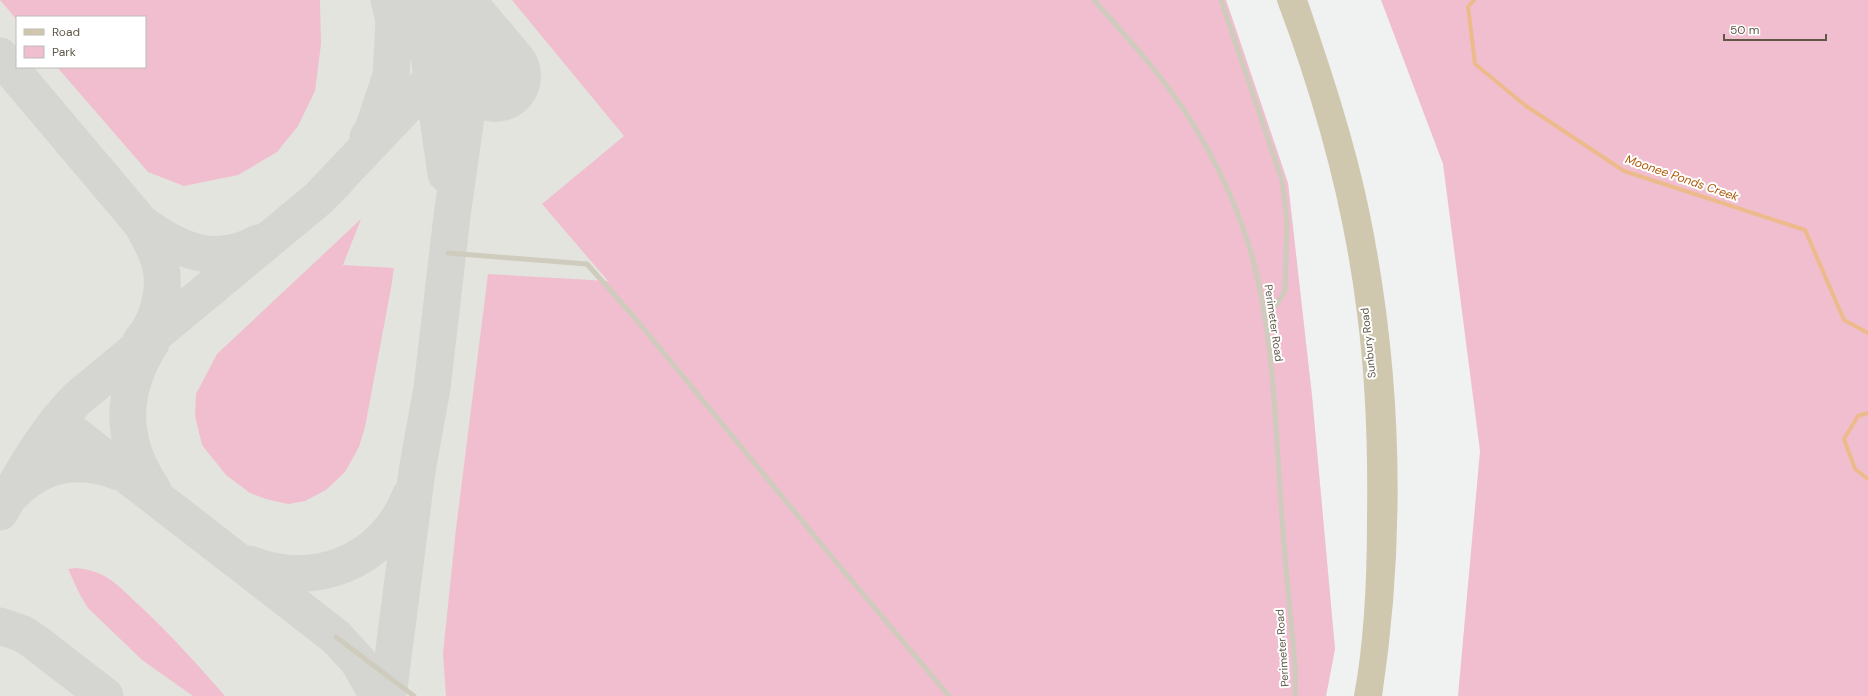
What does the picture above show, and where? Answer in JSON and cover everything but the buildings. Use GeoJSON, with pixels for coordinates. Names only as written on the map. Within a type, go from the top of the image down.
{"type":"FeatureCollection","features":[{"type":"Feature","properties":{"kind":"main road","name":"Sunbury Road"},"geometry":{"type":"LineString","coordinates":[[1285,0],[1323,110],[1336,158],[1365,312],[1372,383],[1376,496],[1371,629],[1362,696]]}},
{"type":"Feature","properties":{"kind":"main road","name":"Sunbury Road"},"geometry":{"type":"LineString","coordinates":[[1299,0],[1324,73],[1346,149],[1362,215],[1377,308],[1385,379],[1389,452],[1389,532],[1384,609],[1374,696]]}},
{"type":"Feature","properties":{"kind":"lane","name":"Perimeter Road"},"geometry":{"type":"LineString","coordinates":[[1094,0],[1153,68],[1200,135],[1220,172],[1250,251],[1264,316],[1270,368],[1295,696]]}},
{"type":"Feature","properties":{"kind":"lane"},"geometry":{"type":"LineString","coordinates":[[1221,0],[1282,180],[1287,221],[1285,291],[1277,304],[1264,316]]}},
{"type":"Feature","properties":{"kind":"lane"},"geometry":{"type":"LineString","coordinates":[[448,253],[587,264],[634,317],[831,556],[949,696]]}},
{"type":"Feature","properties":{"kind":"lane"},"geometry":{"type":"LineString","coordinates":[[336,637],[414,696]]}},
{"type":"Feature","properties":{"kind":"shaded area"},"geometry":{"type":"Polygon","coordinates":[[[0,0],[1226,0],[1288,183],[1312,396],[1335,649],[1326,696],[0,696],[0,0]]]}},
{"type":"Feature","properties":{"kind":"green space"},"geometry":{"type":"Polygon","coordinates":[[[0,0],[320,0],[321,44],[315,91],[298,126],[277,152],[238,175],[184,186],[148,172],[58,68],[146,68],[146,16],[16,16],[16,19],[0,0]]]}},
{"type":"Feature","properties":{"kind":"green space"},"geometry":{"type":"Polygon","coordinates":[[[512,0],[1226,0],[1288,183],[1312,396],[1335,649],[1326,696],[446,696],[443,653],[456,529],[488,274],[608,281],[542,204],[624,136],[512,0]]]}},
{"type":"Feature","properties":{"kind":"green space"},"geometry":{"type":"Polygon","coordinates":[[[1381,0],[1868,0],[1868,696],[1458,696],[1480,451],[1443,164],[1381,0]]]}},
{"type":"Feature","properties":{"kind":"green space"},"geometry":{"type":"Polygon","coordinates":[[[361,219],[343,265],[394,268],[365,427],[359,447],[345,472],[326,490],[305,501],[288,504],[266,499],[250,493],[226,475],[202,445],[195,416],[196,394],[217,354],[361,219]]]}},
{"type":"Feature","properties":{"kind":"green space"},"geometry":{"type":"Polygon","coordinates":[[[76,568],[89,570],[100,574],[121,588],[174,639],[225,696],[193,696],[142,660],[88,608],[68,569],[76,568]]]}},
{"type":"Feature","properties":{"kind":"waterway","name":"Moonee Ponds Creek"},"geometry":{"type":"LineString","coordinates":[[1474,0],[1468,7],[1475,64],[1526,106],[1624,171],[1805,230],[1844,320],[1868,333]]}},
{"type":"Feature","properties":{"kind":"waterway","name":"Moonee Ponds Creek"},"geometry":{"type":"LineString","coordinates":[[1868,413],[1858,416],[1844,439],[1855,469],[1868,479]]}},
{"type":"Feature","properties":{"kind":"taxiway"},"geometry":{"type":"LineString","coordinates":[[368,137],[373,129],[391,76],[394,21],[389,0]]}},
{"type":"Feature","properties":{"kind":"taxiway"},"geometry":{"type":"LineString","coordinates":[[415,0],[424,21],[446,174]]}},
{"type":"Feature","properties":{"kind":"taxiway"},"geometry":{"type":"LineString","coordinates":[[318,199],[467,42],[473,67],[452,216],[432,388],[417,471],[388,696]]}},
{"type":"Feature","properties":{"kind":"taxiway"},"geometry":{"type":"LineString","coordinates":[[0,56],[141,223],[153,245],[161,268],[161,297],[152,325],[141,341]]}},
{"type":"Feature","properties":{"kind":"taxiway"},"geometry":{"type":"LineString","coordinates":[[0,512],[45,438],[78,398],[318,199],[336,181]]}},
{"type":"Feature","properties":{"kind":"taxiway"},"geometry":{"type":"LineString","coordinates":[[141,223],[169,241],[183,248],[197,252],[226,254],[242,250],[258,243]]}},
{"type":"Feature","properties":{"kind":"taxiway"},"geometry":{"type":"LineString","coordinates":[[151,343],[133,381],[129,399],[128,417],[129,435],[134,454],[142,472],[153,490]]}},
{"type":"Feature","properties":{"kind":"taxiway"},"geometry":{"type":"LineString","coordinates":[[57,421],[336,637],[358,661],[378,696]]}},
{"type":"Feature","properties":{"kind":"taxiway"},"geometry":{"type":"LineString","coordinates":[[13,493],[37,475],[49,469],[63,465],[90,465],[104,467],[119,472]]}},
{"type":"Feature","properties":{"kind":"taxiway"},"geometry":{"type":"LineString","coordinates":[[249,564],[273,571],[298,574],[321,571],[344,564],[365,553],[383,538],[399,519],[410,496]]}},
{"type":"Feature","properties":{"kind":"taxiway"},"geometry":{"type":"LineString","coordinates":[[0,626],[23,634],[105,696]]}},
{"type":"Feature","properties":{"kind":"runway"},"geometry":{"type":"LineString","coordinates":[[431,0],[495,76]]}}]}
